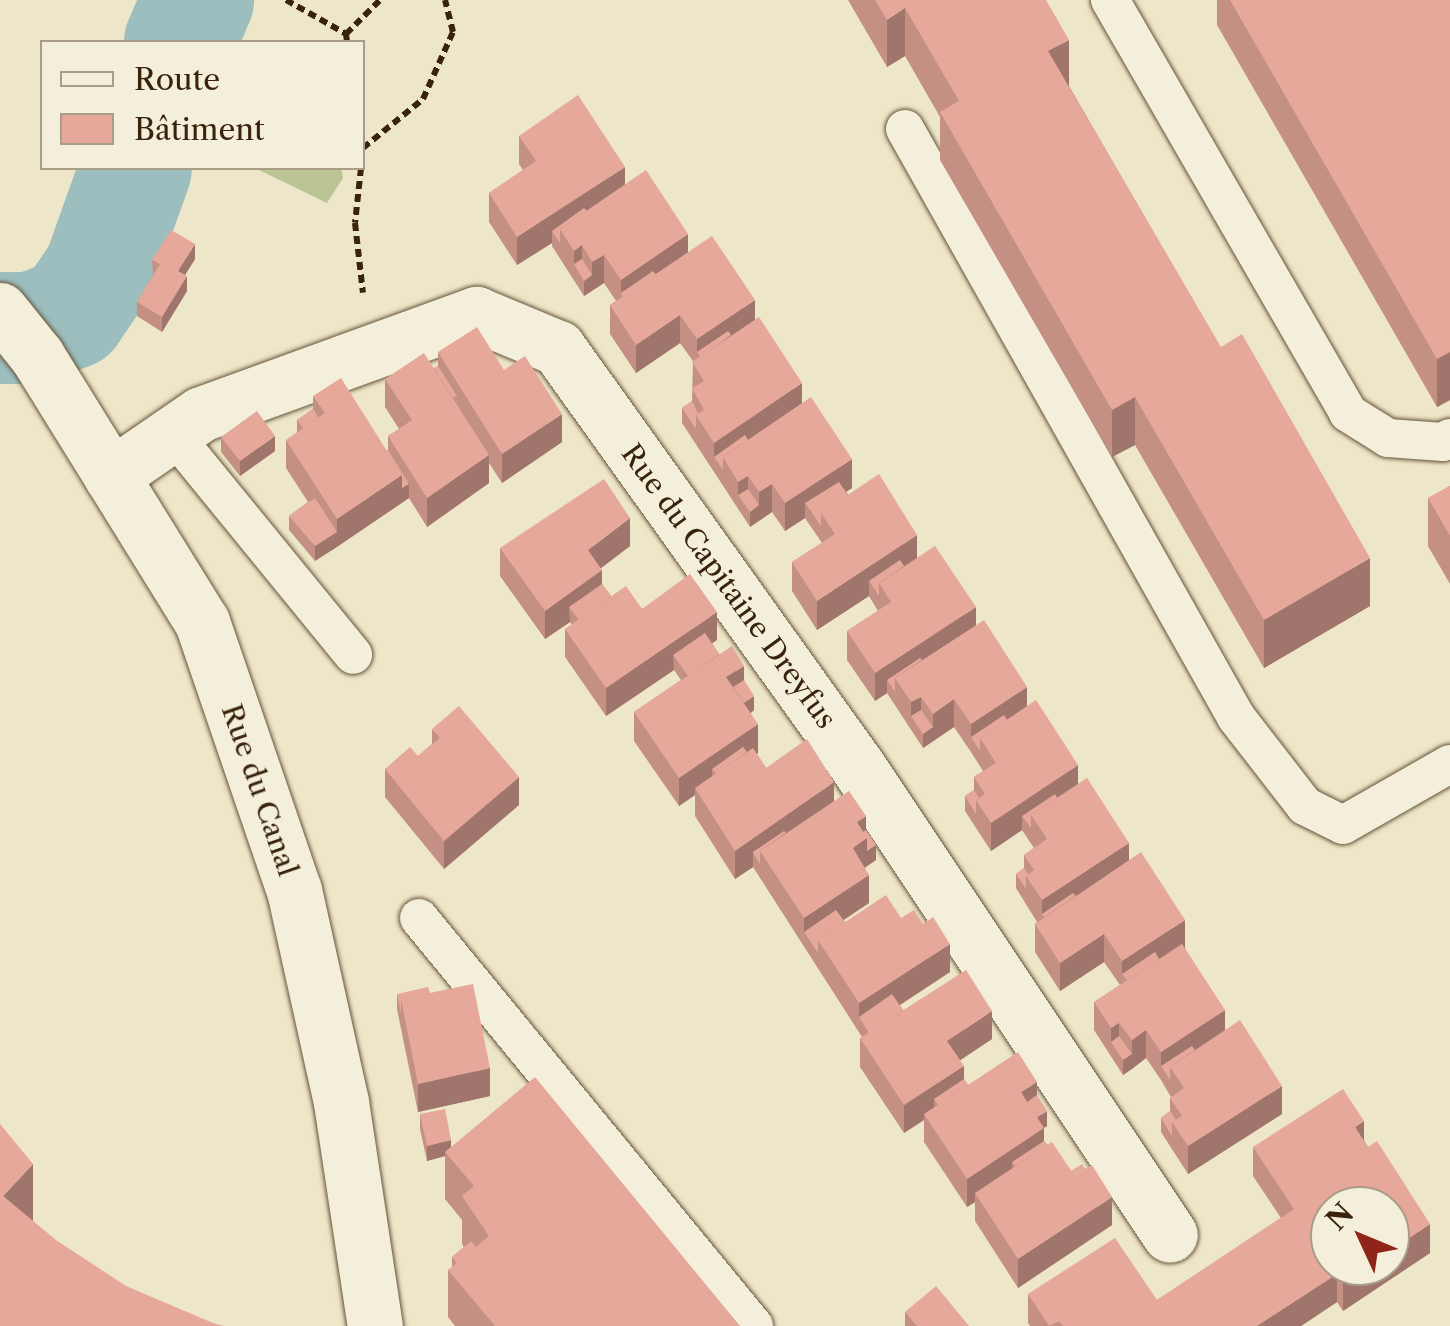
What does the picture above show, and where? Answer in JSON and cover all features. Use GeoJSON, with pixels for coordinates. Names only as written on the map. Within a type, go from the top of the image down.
{"type":"FeatureCollection","features":[{"type":"Feature","properties":{"kind":"street","name":"Rue du Canal"},"geometry":{"type":"LineString","coordinates":[[0,310],[36,356],[202,622],[294,890],[341,1102],[375,1326]]}},
{"type":"Feature","properties":{"kind":"street","name":"Rue du Capitaine Dreyfus"},"geometry":{"type":"LineString","coordinates":[[111,476],[201,414],[476,314],[558,348],[858,767],[1170,1235]]}},
{"type":"Feature","properties":{"kind":"lane"},"geometry":{"type":"LineString","coordinates":[[1110,0],[1348,413],[1388,438],[1443,442],[1450,438]]}},
{"type":"Feature","properties":{"kind":"lane"},"geometry":{"type":"LineString","coordinates":[[905,129],[1236,716],[1305,806],[1344,825],[1450,764]]}},
{"type":"Feature","properties":{"kind":"lane"},"geometry":{"type":"LineString","coordinates":[[173,434],[353,654]]}},
{"type":"Feature","properties":{"kind":"lane"},"geometry":{"type":"LineString","coordinates":[[419,918],[754,1326]]}},
{"type":"Feature","properties":{"kind":"path"},"geometry":{"type":"LineString","coordinates":[[286,0],[347,38],[380,0]]}},
{"type":"Feature","properties":{"kind":"path"},"geometry":{"type":"LineString","coordinates":[[365,145],[423,99],[453,32],[445,0]]}},
{"type":"Feature","properties":{"kind":"path"},"geometry":{"type":"LineString","coordinates":[[361,170],[355,223],[363,271],[365,354]]}},
{"type":"Feature","properties":{"kind":"green space"},"geometry":{"type":"Polygon","coordinates":[[[259,170],[341,170],[343,178],[327,203],[259,170]]]}},
{"type":"Feature","properties":{"kind":"building"},"geometry":{"type":"Polygon","coordinates":[[[875,0],[1046,0],[1069,40],[1048,51],[1221,347],[1242,334],[1370,558],[1264,620],[1135,397],[1112,410],[940,112],[959,101],[905,8],[887,20],[875,0]]]}},
{"type":"Feature","properties":{"kind":"building"},"geometry":{"type":"Polygon","coordinates":[[[1230,0],[1450,0],[1450,352],[1437,359],[1230,0]]]}},
{"type":"Feature","properties":{"kind":"building"},"geometry":{"type":"Polygon","coordinates":[[[578,95],[625,167],[517,237],[489,193],[536,161],[519,136],[578,95]]]}},
{"type":"Feature","properties":{"kind":"building"},"geometry":{"type":"Polygon","coordinates":[[[646,170],[688,234],[621,280],[604,255],[592,262],[582,245],[574,251],[560,229],[646,170]]]}},
{"type":"Feature","properties":{"kind":"building"},"geometry":{"type":"Polygon","coordinates":[[[584,208],[587,211],[560,229],[560,243],[552,231],[584,208]]]}},
{"type":"Feature","properties":{"kind":"building"},"geometry":{"type":"Polygon","coordinates":[[[171,230],[195,244],[178,271],[187,276],[162,317],[137,302],[160,264],[152,260],[171,230]]]}},
{"type":"Feature","properties":{"kind":"building"},"geometry":{"type":"Polygon","coordinates":[[[712,236],[755,300],[697,339],[680,315],[636,345],[610,305],[712,236]]]}},
{"type":"Feature","properties":{"kind":"building"},"geometry":{"type":"Polygon","coordinates":[[[582,259],[592,275],[584,281],[574,264],[582,259]]]}},
{"type":"Feature","properties":{"kind":"building"},"geometry":{"type":"Polygon","coordinates":[[[653,271],[656,275],[623,297],[621,293],[653,271]]]}},
{"type":"Feature","properties":{"kind":"building"},"geometry":{"type":"Polygon","coordinates":[[[759,317],[802,383],[714,443],[696,415],[704,410],[692,388],[704,381],[692,362],[759,317]]]}},
{"type":"Feature","properties":{"kind":"building"},"geometry":{"type":"Polygon","coordinates":[[[477,327],[504,370],[525,356],[562,414],[502,454],[438,352],[477,327]]]}},
{"type":"Feature","properties":{"kind":"building"},"geometry":{"type":"Polygon","coordinates":[[[728,331],[731,335],[700,357],[697,352],[728,331]]]}},
{"type":"Feature","properties":{"kind":"building"},"geometry":{"type":"Polygon","coordinates":[[[424,353],[489,455],[427,498],[388,436],[412,420],[385,379],[424,353]]]}},
{"type":"Feature","properties":{"kind":"building"},"geometry":{"type":"Polygon","coordinates":[[[438,366],[457,396],[453,398],[434,368],[438,366]]]}},
{"type":"Feature","properties":{"kind":"building"},"geometry":{"type":"Polygon","coordinates":[[[341,378],[402,475],[337,519],[286,440],[325,413],[313,396],[341,378]]]}},
{"type":"Feature","properties":{"kind":"building"},"geometry":{"type":"Polygon","coordinates":[[[811,397],[852,459],[785,503],[772,484],[759,492],[748,476],[738,482],[723,457],[811,397]]]}},
{"type":"Feature","properties":{"kind":"building"},"geometry":{"type":"Polygon","coordinates":[[[692,401],[698,413],[696,429],[682,408],[692,401]]]}},
{"type":"Feature","properties":{"kind":"building"},"geometry":{"type":"Polygon","coordinates":[[[313,409],[319,418],[303,428],[297,420],[313,409]]]}},
{"type":"Feature","properties":{"kind":"building"},"geometry":{"type":"Polygon","coordinates":[[[257,411],[275,436],[240,461],[221,437],[257,411]]]}},
{"type":"Feature","properties":{"kind":"building"},"geometry":{"type":"Polygon","coordinates":[[[745,435],[748,440],[723,457],[723,470],[714,457],[745,435]]]}},
{"type":"Feature","properties":{"kind":"building"},"geometry":{"type":"Polygon","coordinates":[[[386,450],[409,484],[402,488],[402,475],[386,450]]]}},
{"type":"Feature","properties":{"kind":"building"},"geometry":{"type":"Polygon","coordinates":[[[879,474],[917,535],[817,601],[792,562],[835,534],[821,513],[879,474]]]}},
{"type":"Feature","properties":{"kind":"building"},"geometry":{"type":"Polygon","coordinates":[[[604,479],[630,518],[588,550],[602,570],[545,611],[500,548],[604,479]]]}},
{"type":"Feature","properties":{"kind":"building"},"geometry":{"type":"Polygon","coordinates":[[[839,482],[848,495],[821,513],[821,526],[805,503],[839,482]]]}},
{"type":"Feature","properties":{"kind":"building"},"geometry":{"type":"Polygon","coordinates":[[[1450,486],[1450,536],[1428,498],[1450,486]]]}},
{"type":"Feature","properties":{"kind":"building"},"geometry":{"type":"Polygon","coordinates":[[[748,489],[759,505],[750,512],[738,495],[748,489]]]}},
{"type":"Feature","properties":{"kind":"building"},"geometry":{"type":"Polygon","coordinates":[[[315,498],[337,532],[315,546],[289,516],[315,498]]]}},
{"type":"Feature","properties":{"kind":"building"},"geometry":{"type":"Polygon","coordinates":[[[935,546],[976,607],[875,673],[847,631],[891,602],[879,583],[935,546]]]}},
{"type":"Feature","properties":{"kind":"building"},"geometry":{"type":"Polygon","coordinates":[[[900,560],[904,566],[879,583],[879,596],[869,581],[900,560]]]}},
{"type":"Feature","properties":{"kind":"building"},"geometry":{"type":"Polygon","coordinates":[[[690,574],[717,612],[606,688],[565,629],[626,586],[642,609],[690,574]]]}},
{"type":"Feature","properties":{"kind":"building"},"geometry":{"type":"Polygon","coordinates":[[[602,584],[611,596],[579,620],[569,607],[602,584]]]}},
{"type":"Feature","properties":{"kind":"building"},"geometry":{"type":"Polygon","coordinates":[[[984,620],[1027,687],[971,724],[954,699],[933,714],[921,697],[911,702],[895,678],[984,620]]]}},
{"type":"Feature","properties":{"kind":"building"},"geometry":{"type":"Polygon","coordinates":[[[705,633],[719,654],[688,676],[673,655],[705,633]]]}},
{"type":"Feature","properties":{"kind":"building"},"geometry":{"type":"Polygon","coordinates":[[[732,646],[744,666],[726,677],[758,724],[679,778],[634,712],[732,646]]]}},
{"type":"Feature","properties":{"kind":"building"},"geometry":{"type":"Polygon","coordinates":[[[920,658],[895,678],[895,692],[887,680],[920,658]]]}},
{"type":"Feature","properties":{"kind":"building"},"geometry":{"type":"Polygon","coordinates":[[[744,680],[754,696],[744,703],[733,687],[744,680]]]}},
{"type":"Feature","properties":{"kind":"building"},"geometry":{"type":"Polygon","coordinates":[[[1036,700],[1078,765],[991,823],[976,800],[985,794],[974,777],[996,763],[980,738],[1036,700]]]}},
{"type":"Feature","properties":{"kind":"building"},"geometry":{"type":"Polygon","coordinates":[[[459,706],[519,777],[444,841],[385,769],[410,747],[418,756],[440,738],[432,729],[459,706]]]}},
{"type":"Feature","properties":{"kind":"building"},"geometry":{"type":"Polygon","coordinates":[[[921,710],[933,727],[923,734],[911,716],[921,710]]]}},
{"type":"Feature","properties":{"kind":"building"},"geometry":{"type":"Polygon","coordinates":[[[1004,715],[1007,720],[980,738],[980,751],[971,737],[1004,715]]]}},
{"type":"Feature","properties":{"kind":"building"},"geometry":{"type":"Polygon","coordinates":[[[807,739],[834,782],[735,851],[695,788],[753,748],[766,768],[807,739]]]}},
{"type":"Feature","properties":{"kind":"building"},"geometry":{"type":"Polygon","coordinates":[[[743,747],[747,752],[716,774],[712,769],[743,747]]]}},
{"type":"Feature","properties":{"kind":"building"},"geometry":{"type":"Polygon","coordinates":[[[1087,778],[1129,843],[1042,900],[1026,876],[1034,870],[1024,855],[1047,839],[1031,815],[1087,778]]]}},
{"type":"Feature","properties":{"kind":"building"},"geometry":{"type":"Polygon","coordinates":[[[974,790],[979,798],[976,814],[965,796],[974,790]]]}},
{"type":"Feature","properties":{"kind":"building"},"geometry":{"type":"Polygon","coordinates":[[[849,791],[866,816],[857,822],[867,838],[853,848],[869,875],[804,918],[760,851],[849,791]]]}},
{"type":"Feature","properties":{"kind":"building"},"geometry":{"type":"Polygon","coordinates":[[[1055,794],[1057,798],[1031,815],[1031,828],[1022,816],[1055,794]]]}},
{"type":"Feature","properties":{"kind":"building"},"geometry":{"type":"Polygon","coordinates":[[[866,830],[876,845],[867,851],[863,832],[866,830]]]}},
{"type":"Feature","properties":{"kind":"building"},"geometry":{"type":"Polygon","coordinates":[[[784,831],[760,851],[760,864],[753,852],[784,831]]]}},
{"type":"Feature","properties":{"kind":"building"},"geometry":{"type":"Polygon","coordinates":[[[1141,852],[1185,920],[1122,961],[1104,934],[1060,963],[1035,924],[1141,852]]]}},
{"type":"Feature","properties":{"kind":"building"},"geometry":{"type":"Polygon","coordinates":[[[1024,868],[1028,874],[1026,889],[1016,874],[1024,868]]]}},
{"type":"Feature","properties":{"kind":"building"},"geometry":{"type":"Polygon","coordinates":[[[1073,893],[1076,896],[1044,917],[1042,914],[1073,893]]]}},
{"type":"Feature","properties":{"kind":"building"},"geometry":{"type":"Polygon","coordinates":[[[886,895],[901,918],[914,910],[923,924],[933,917],[950,944],[859,1003],[818,940],[886,895]]]}},
{"type":"Feature","properties":{"kind":"building"},"geometry":{"type":"Polygon","coordinates":[[[836,910],[845,922],[818,940],[818,953],[804,932],[836,910]]]}},
{"type":"Feature","properties":{"kind":"building"},"geometry":{"type":"Polygon","coordinates":[[[1182,944],[1225,1010],[1161,1052],[1146,1030],[1132,1040],[1119,1023],[1111,1028],[1094,1002],[1182,944]]]}},
{"type":"Feature","properties":{"kind":"building"},"geometry":{"type":"Polygon","coordinates":[[[1155,952],[1159,959],[1127,980],[1122,974],[1155,952]]]}},
{"type":"Feature","properties":{"kind":"building"},"geometry":{"type":"Polygon","coordinates":[[[966,970],[992,1011],[947,1041],[964,1066],[904,1105],[860,1038],[966,970]]]}},
{"type":"Feature","properties":{"kind":"building"},"geometry":{"type":"Polygon","coordinates":[[[473,984],[490,1068],[418,1084],[401,999],[473,984]]]}},
{"type":"Feature","properties":{"kind":"building"},"geometry":{"type":"Polygon","coordinates":[[[428,987],[430,993],[401,999],[401,1013],[397,994],[428,987]]]}},
{"type":"Feature","properties":{"kind":"building"},"geometry":{"type":"Polygon","coordinates":[[[892,994],[903,1010],[869,1033],[859,1017],[892,994]]]}},
{"type":"Feature","properties":{"kind":"building"},"geometry":{"type":"Polygon","coordinates":[[[1240,1020],[1282,1086],[1188,1146],[1172,1122],[1182,1116],[1170,1098],[1184,1088],[1170,1067],[1240,1020]]]}},
{"type":"Feature","properties":{"kind":"building"},"geometry":{"type":"Polygon","coordinates":[[[1119,1036],[1132,1054],[1123,1060],[1111,1042],[1119,1036]]]}},
{"type":"Feature","properties":{"kind":"building"},"geometry":{"type":"Polygon","coordinates":[[[1192,1046],[1195,1050],[1170,1067],[1170,1080],[1161,1066],[1192,1046]]]}},
{"type":"Feature","properties":{"kind":"building"},"geometry":{"type":"Polygon","coordinates":[[[1018,1052],[1037,1082],[1021,1092],[1044,1128],[967,1179],[924,1114],[1018,1052]]]}},
{"type":"Feature","properties":{"kind":"building"},"geometry":{"type":"Polygon","coordinates":[[[535,1077],[740,1326],[495,1326],[448,1270],[489,1236],[462,1196],[474,1186],[445,1152],[535,1077]]]}},
{"type":"Feature","properties":{"kind":"building"},"geometry":{"type":"Polygon","coordinates":[[[964,1079],[968,1085],[938,1105],[934,1099],[964,1079]]]}},
{"type":"Feature","properties":{"kind":"building"},"geometry":{"type":"Polygon","coordinates":[[[1343,1089],[1364,1121],[1355,1127],[1368,1147],[1377,1141],[1406,1186],[1310,1186],[1310,1286],[1319,1286],[1257,1326],[1063,1326],[1059,1321],[1049,1326],[1028,1294],[1115,1238],[1157,1300],[1294,1209],[1253,1147],[1343,1089]]]}},
{"type":"Feature","properties":{"kind":"building"},"geometry":{"type":"Polygon","coordinates":[[[1037,1095],[1047,1111],[1037,1117],[1027,1102],[1037,1095]]]}},
{"type":"Feature","properties":{"kind":"building"},"geometry":{"type":"Polygon","coordinates":[[[445,1109],[451,1140],[427,1146],[420,1114],[445,1109]]]}},
{"type":"Feature","properties":{"kind":"building"},"geometry":{"type":"Polygon","coordinates":[[[1170,1111],[1176,1120],[1172,1122],[1172,1136],[1161,1118],[1170,1111]]]}},
{"type":"Feature","properties":{"kind":"building"},"geometry":{"type":"Polygon","coordinates":[[[0,1124],[33,1164],[3,1196],[56,1240],[126,1286],[224,1326],[0,1326],[0,1124]]]}},
{"type":"Feature","properties":{"kind":"building"},"geometry":{"type":"Polygon","coordinates":[[[1044,1141],[1047,1146],[1015,1166],[1012,1162],[1044,1141]]]}},
{"type":"Feature","properties":{"kind":"building"},"geometry":{"type":"Polygon","coordinates":[[[1052,1142],[1074,1175],[1092,1165],[1112,1197],[1018,1259],[975,1193],[1052,1142]]]}},
{"type":"Feature","properties":{"kind":"building"},"geometry":{"type":"Polygon","coordinates":[[[1082,1164],[1085,1169],[1074,1175],[1071,1171],[1082,1164]]]}},
{"type":"Feature","properties":{"kind":"building"},"geometry":{"type":"Polygon","coordinates":[[[1410,1193],[1430,1224],[1410,1238],[1410,1193]]]}},
{"type":"Feature","properties":{"kind":"building"},"geometry":{"type":"Polygon","coordinates":[[[471,1241],[476,1247],[457,1263],[452,1257],[471,1241]]]}},
{"type":"Feature","properties":{"kind":"building"},"geometry":{"type":"Polygon","coordinates":[[[936,1286],[969,1326],[917,1326],[905,1312],[936,1286]]]}},
{"type":"Feature","properties":{"kind":"waterway"},"geometry":{"type":"LineString","coordinates":[[181,40],[198,0]]}},
{"type":"Feature","properties":{"kind":"waterway"},"geometry":{"type":"LineString","coordinates":[[0,328],[32,328],[71,313],[99,272],[135,170]]}}]}
